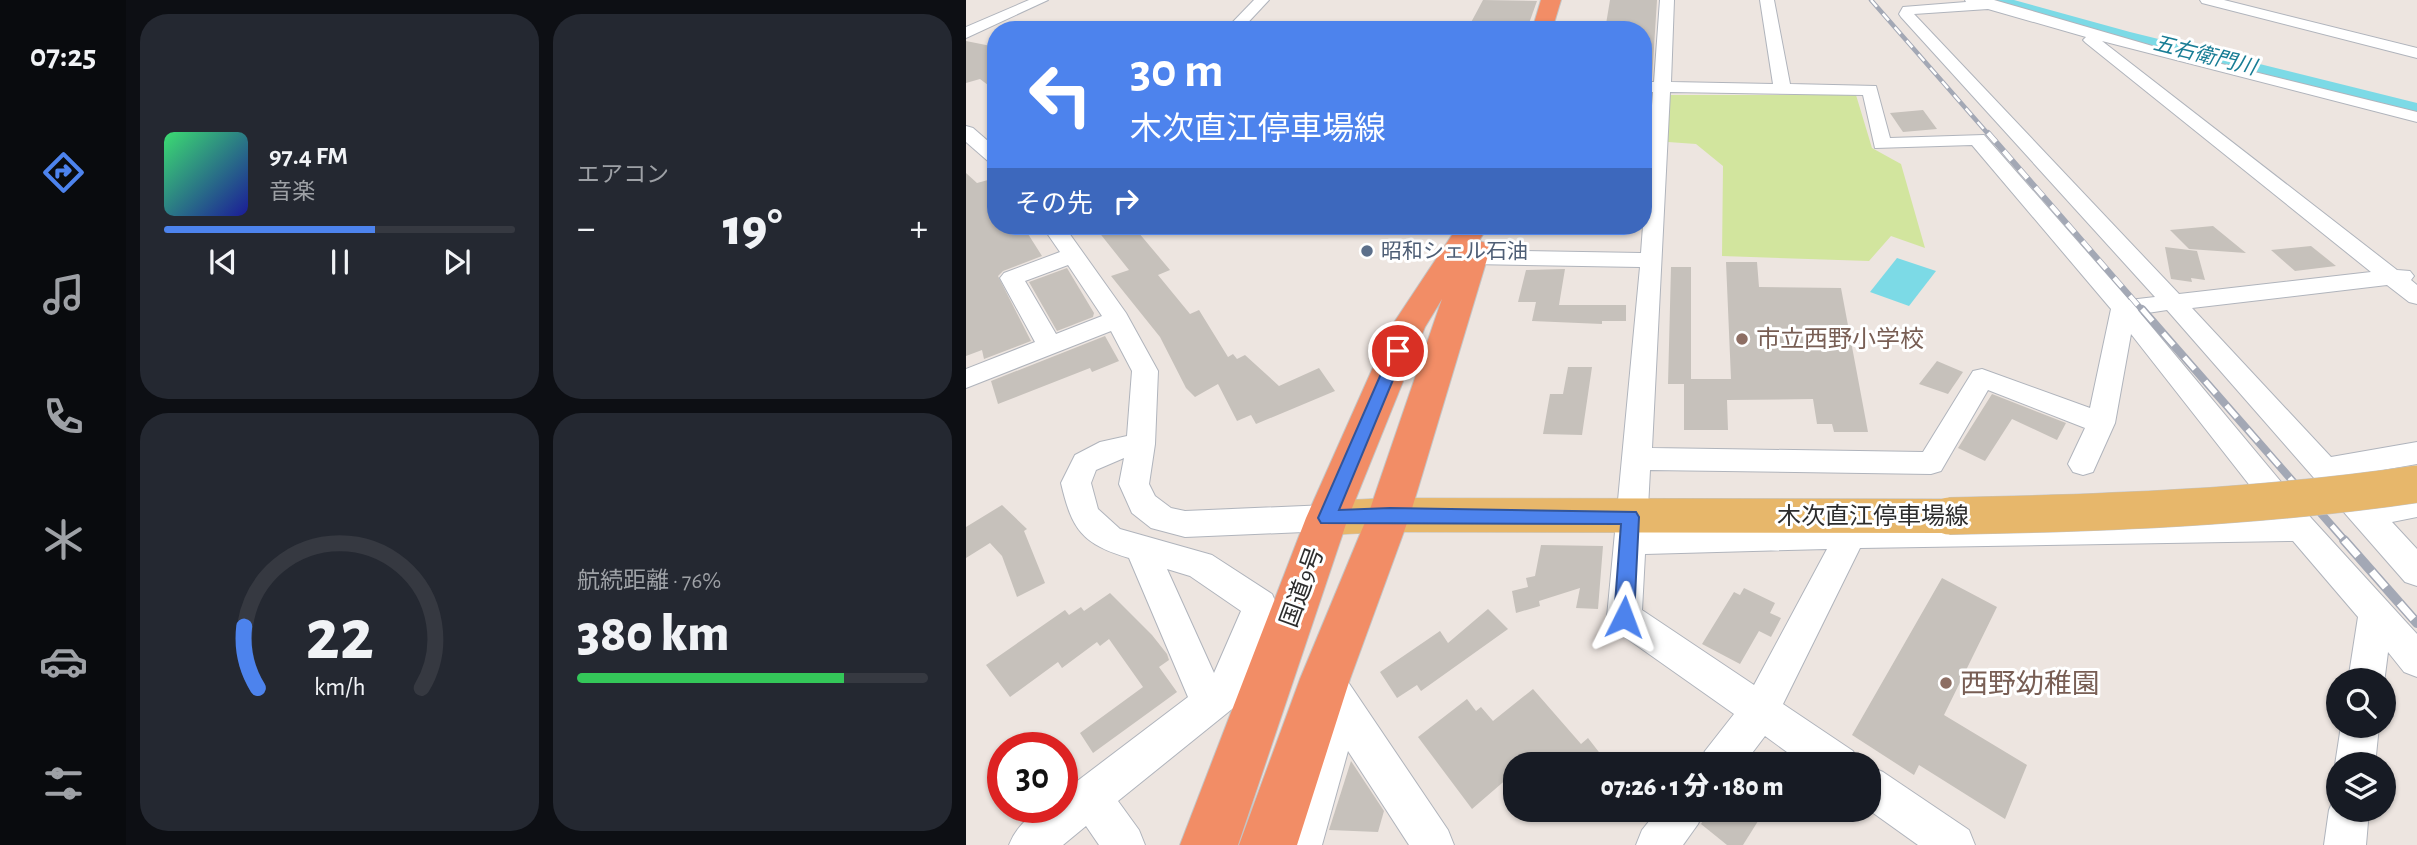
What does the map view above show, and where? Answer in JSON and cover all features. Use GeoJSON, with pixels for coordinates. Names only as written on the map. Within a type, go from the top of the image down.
{"type":"FeatureCollection","features":[{"type":"Feature","properties":{"kind":"highway"},"geometry":{"type":"LineString","coordinates":[[1545,21],[1551,0]]}},
{"type":"Feature","properties":{"kind":"highway"},"geometry":{"type":"LineString","coordinates":[[1268,845],[1334,693],[1476,236]]}},
{"type":"Feature","properties":{"kind":"highway","name":"国道9号"},"geometry":{"type":"LineString","coordinates":[[1209,845],[1327,518],[1408,327],[1476,236]]}},
{"type":"Feature","properties":{"kind":"main road","name":"木次直江停車場線"},"geometry":{"type":"LineString","coordinates":[[1327,518],[1390,515],[1629,529],[2242,506],[2357,494],[2417,484]]}},
{"type":"Feature","properties":{"kind":"street"},"geometry":{"type":"LineString","coordinates":[[993,21],[1041,0]]}},
{"type":"Feature","properties":{"kind":"street"},"geometry":{"type":"LineString","coordinates":[[1242,21],[1262,0]]}},
{"type":"Feature","properties":{"kind":"street"},"geometry":{"type":"LineString","coordinates":[[1667,0],[1652,260],[1624,617],[1821,752]]}},
{"type":"Feature","properties":{"kind":"street"},"geometry":{"type":"LineString","coordinates":[[1767,0],[1782,89]]}},
{"type":"Feature","properties":{"kind":"street"},"geometry":{"type":"LineString","coordinates":[[2207,0],[2417,53]]}},
{"type":"Feature","properties":{"kind":"street"},"geometry":{"type":"LineString","coordinates":[[1899,7],[1908,10],[1981,2],[2080,31],[2417,117]]}},
{"type":"Feature","properties":{"kind":"street"},"geometry":{"type":"LineString","coordinates":[[1899,7],[2174,303],[2417,572]]}},
{"type":"Feature","properties":{"kind":"street"},"geometry":{"type":"LineString","coordinates":[[966,33],[987,24]]}},
{"type":"Feature","properties":{"kind":"street"},"geometry":{"type":"LineString","coordinates":[[2080,31],[2417,297]]}},
{"type":"Feature","properties":{"kind":"street"},"geometry":{"type":"LineString","coordinates":[[1652,87],[1870,90],[1882,144],[1977,139],[2123,308],[2301,528],[2417,660]]}},
{"type":"Feature","properties":{"kind":"street"},"geometry":{"type":"LineString","coordinates":[[966,132],[987,150]]}},
{"type":"Feature","properties":{"kind":"street"},"geometry":{"type":"LineString","coordinates":[[1059,235],[1117,319],[1145,371],[1141,444],[1134,484],[1143,504],[1162,519],[1185,524],[1327,518]]}},
{"type":"Feature","properties":{"kind":"street"},"geometry":{"type":"LineString","coordinates":[[1476,236],[1652,260]]}},
{"type":"Feature","properties":{"kind":"street"},"geometry":{"type":"LineString","coordinates":[[1050,346],[1012,278],[1073,255]]}},
{"type":"Feature","properties":{"kind":"street"},"geometry":{"type":"LineString","coordinates":[[2123,308],[2417,275]]}},
{"type":"Feature","properties":{"kind":"street"},"geometry":{"type":"LineString","coordinates":[[2083,464],[2101,423],[2123,308]]}},
{"type":"Feature","properties":{"kind":"street"},"geometry":{"type":"LineString","coordinates":[[966,379],[1117,319]]}},
{"type":"Feature","properties":{"kind":"street"},"geometry":{"type":"LineString","coordinates":[[1637,459],[1931,463],[1982,378],[2101,423]]}},
{"type":"Feature","properties":{"kind":"street"},"geometry":{"type":"LineString","coordinates":[[1030,845],[1224,692],[1253,628],[1260,605],[1200,565],[1110,539],[1084,515],[1076,483],[1085,463],[1110,450],[1141,444]]}},
{"type":"Feature","properties":{"kind":"street"},"geometry":{"type":"LineString","coordinates":[[2325,469],[2417,453]]}},
{"type":"Feature","properties":{"kind":"street"},"geometry":{"type":"LineString","coordinates":[[2364,514],[2417,505]]}},
{"type":"Feature","properties":{"kind":"street"},"geometry":{"type":"LineString","coordinates":[[1629,529],[1850,535],[2301,528]]}},
{"type":"Feature","properties":{"kind":"street"},"geometry":{"type":"LineString","coordinates":[[1729,752],[1761,710],[1850,535]]}},
{"type":"Feature","properties":{"kind":"street"},"geometry":{"type":"LineString","coordinates":[[1142,550],[1209,704]]}},
{"type":"Feature","properties":{"kind":"street"},"geometry":{"type":"LineString","coordinates":[[2368,668],[2375,611]]}},
{"type":"Feature","properties":{"kind":"street"},"geometry":{"type":"LineString","coordinates":[[1301,845],[1334,693]]}},
{"type":"Feature","properties":{"kind":"street"},"geometry":{"type":"LineString","coordinates":[[1334,693],[1433,845]]}},
{"type":"Feature","properties":{"kind":"street"},"geometry":{"type":"LineString","coordinates":[[1881,794],[1954,845]]}},
{"type":"Feature","properties":{"kind":"street"},"geometry":{"type":"LineString","coordinates":[[1090,796],[1124,845]]}},
{"type":"Feature","properties":{"kind":"street"},"geometry":{"type":"LineString","coordinates":[[1657,845],[1675,822]]}},
{"type":"Feature","properties":{"kind":"street"},"geometry":{"type":"LineString","coordinates":[[2345,845],[2348,822]]}},
{"type":"Feature","properties":{"kind":"green space"},"geometry":{"type":"Polygon","coordinates":[[[1669,95],[1856,95],[1872,148],[1901,164],[1925,248],[1891,236],[1869,261],[1722,256],[1723,166],[1696,144],[1668,142],[1669,95]]]}},
{"type":"Feature","properties":{"kind":"water"},"geometry":{"type":"Polygon","coordinates":[[[1897,258],[1936,271],[1909,306],[1870,292],[1897,258]]]}},
{"type":"Feature","properties":{"kind":"building"},"geometry":{"type":"Polygon","coordinates":[[[1483,0],[1537,1],[1530,21],[1472,21],[1483,0]]]}},
{"type":"Feature","properties":{"kind":"building"},"geometry":{"type":"Polygon","coordinates":[[[1610,0],[1657,0],[1652,79],[1652,21],[1606,21],[1610,0]]]}},
{"type":"Feature","properties":{"kind":"building"},"geometry":{"type":"Polygon","coordinates":[[[966,41],[987,45],[987,84],[980,79],[966,83],[966,41]]]}},
{"type":"Feature","properties":{"kind":"building"},"geometry":{"type":"Polygon","coordinates":[[[1923,110],[1937,129],[1903,132],[1890,113],[1923,110]]]}},
{"type":"Feature","properties":{"kind":"building"},"geometry":{"type":"Polygon","coordinates":[[[966,173],[977,183],[987,180],[987,235],[1029,235],[1042,256],[1003,271],[998,276],[1031,341],[984,359],[982,350],[966,356],[966,173]]]}},
{"type":"Feature","properties":{"kind":"building"},"geometry":{"type":"Polygon","coordinates":[[[2213,226],[2246,253],[2189,249],[2170,230],[2213,226]]]}},
{"type":"Feature","properties":{"kind":"building"},"geometry":{"type":"Polygon","coordinates":[[[1101,235],[1141,235],[1170,270],[1158,275],[1190,314],[1199,310],[1228,357],[1233,354],[1237,359],[1245,355],[1279,386],[1319,368],[1335,391],[1256,424],[1251,415],[1237,421],[1218,384],[1195,397],[1186,388],[1160,337],[1111,276],[1129,270],[1101,235]]]}},
{"type":"Feature","properties":{"kind":"building"},"geometry":{"type":"Polygon","coordinates":[[[2311,246],[2336,266],[2295,271],[2271,250],[2311,246]]]}},
{"type":"Feature","properties":{"kind":"building"},"geometry":{"type":"Polygon","coordinates":[[[2165,247],[2197,251],[2205,280],[2191,278],[2192,282],[2171,279],[2165,247]]]}},
{"type":"Feature","properties":{"kind":"building"},"geometry":{"type":"Polygon","coordinates":[[[1726,262],[1757,262],[1759,287],[1841,288],[1868,432],[1834,432],[1832,424],[1817,424],[1813,399],[1727,400],[1728,430],[1684,430],[1684,384],[1668,384],[1671,267],[1691,267],[1691,379],[1731,379],[1726,262]]]}},
{"type":"Feature","properties":{"kind":"building"},"geometry":{"type":"Polygon","coordinates":[[[1067,268],[1094,313],[1093,317],[1057,331],[1029,282],[1067,268]]]}},
{"type":"Feature","properties":{"kind":"building"},"geometry":{"type":"Polygon","coordinates":[[[1565,269],[1559,305],[1626,305],[1626,321],[1602,321],[1602,324],[1532,321],[1536,302],[1518,302],[1526,270],[1565,269]]]}},
{"type":"Feature","properties":{"kind":"building"},"geometry":{"type":"Polygon","coordinates":[[[1105,336],[1119,361],[1092,372],[1090,368],[998,404],[991,381],[1105,336]]]}},
{"type":"Feature","properties":{"kind":"building"},"geometry":{"type":"Polygon","coordinates":[[[1937,361],[1963,372],[1948,394],[1919,384],[1937,361]]]}},
{"type":"Feature","properties":{"kind":"building"},"geometry":{"type":"Polygon","coordinates":[[[1568,367],[1592,367],[1582,435],[1543,434],[1550,394],[1563,394],[1568,367]]]}},
{"type":"Feature","properties":{"kind":"building"},"geometry":{"type":"Polygon","coordinates":[[[1992,394],[2066,423],[2057,440],[2012,419],[1985,461],[1958,448],[1992,394]]]}},
{"type":"Feature","properties":{"kind":"building"},"geometry":{"type":"Polygon","coordinates":[[[1002,505],[1027,529],[1024,531],[1045,583],[1017,597],[1002,556],[990,543],[966,558],[966,527],[1002,505]]]}},
{"type":"Feature","properties":{"kind":"building"},"geometry":{"type":"Polygon","coordinates":[[[1541,545],[1603,546],[1598,609],[1576,608],[1580,588],[1539,601],[1540,606],[1516,613],[1512,591],[1528,587],[1526,578],[1535,576],[1541,545]]]}},
{"type":"Feature","properties":{"kind":"building"},"geometry":{"type":"Polygon","coordinates":[[[1942,578],[1997,607],[1944,715],[2027,765],[2005,819],[1919,765],[1914,775],[1852,735],[1942,578]]]}},
{"type":"Feature","properties":{"kind":"building"},"geometry":{"type":"Polygon","coordinates":[[[1744,588],[1775,603],[1770,613],[1781,618],[1771,637],[1759,631],[1740,664],[1702,644],[1734,592],[1740,595],[1744,588]]]}},
{"type":"Feature","properties":{"kind":"building"},"geometry":{"type":"Polygon","coordinates":[[[1110,593],[1167,654],[1169,660],[1159,667],[1177,692],[1093,753],[1080,733],[1143,687],[1109,639],[1100,646],[1097,642],[1062,668],[1058,662],[1010,697],[986,665],[1065,610],[1069,615],[1081,607],[1084,611],[1110,593]]]}},
{"type":"Feature","properties":{"kind":"building"},"geometry":{"type":"Polygon","coordinates":[[[1488,609],[1508,629],[1421,691],[1417,685],[1397,698],[1380,672],[1440,631],[1448,643],[1488,609]]]}},
{"type":"Feature","properties":{"kind":"building"},"geometry":{"type":"Polygon","coordinates":[[[1533,689],[1581,744],[1588,738],[1599,752],[1503,752],[1503,782],[1472,809],[1418,737],[1467,699],[1476,711],[1481,707],[1493,721],[1533,689]]]}},
{"type":"Feature","properties":{"kind":"building"},"geometry":{"type":"Polygon","coordinates":[[[1351,761],[1384,811],[1378,832],[1329,830],[1351,761]]]}},
{"type":"Feature","properties":{"kind":"building"},"geometry":{"type":"Polygon","coordinates":[[[1757,822],[1743,845],[1727,845],[1701,824],[1757,822]]]}},
{"type":"Feature","properties":{"kind":"waterway","name":"五右衛門川"},"geometry":{"type":"LineString","coordinates":[[1993,0],[2123,37],[2417,110]]}},
{"type":"Feature","properties":{"kind":"railway"},"geometry":{"type":"LineString","coordinates":[[1871,0],[1989,135]]}},
{"type":"Feature","properties":{"kind":"railway"},"geometry":{"type":"LineString","coordinates":[[1988,133],[2143,311]]}},
{"type":"Feature","properties":{"kind":"railway"},"geometry":{"type":"LineString","coordinates":[[2142,309],[2346,542]]}},
{"type":"Feature","properties":{"kind":"railway"},"geometry":{"type":"LineString","coordinates":[[2344,540],[2417,623]]}},
{"type":"Feature","properties":{"kind":"place","name":"昭和シェル石油"},"geometry":{"type":"Point","coordinates":[1367,251]}},
{"type":"Feature","properties":{"kind":"place","name":"市立西野小学校"},"geometry":{"type":"Point","coordinates":[1742,339]}},
{"type":"Feature","properties":{"kind":"place","name":"西野幼稚園"},"geometry":{"type":"Point","coordinates":[1946,683]}},
{"type":"Feature","properties":{"kind":"route"},"geometry":{"type":"LineString","coordinates":[[1398,351],[1327,518],[1390,515],[1630,517],[1624,617]]}}]}
